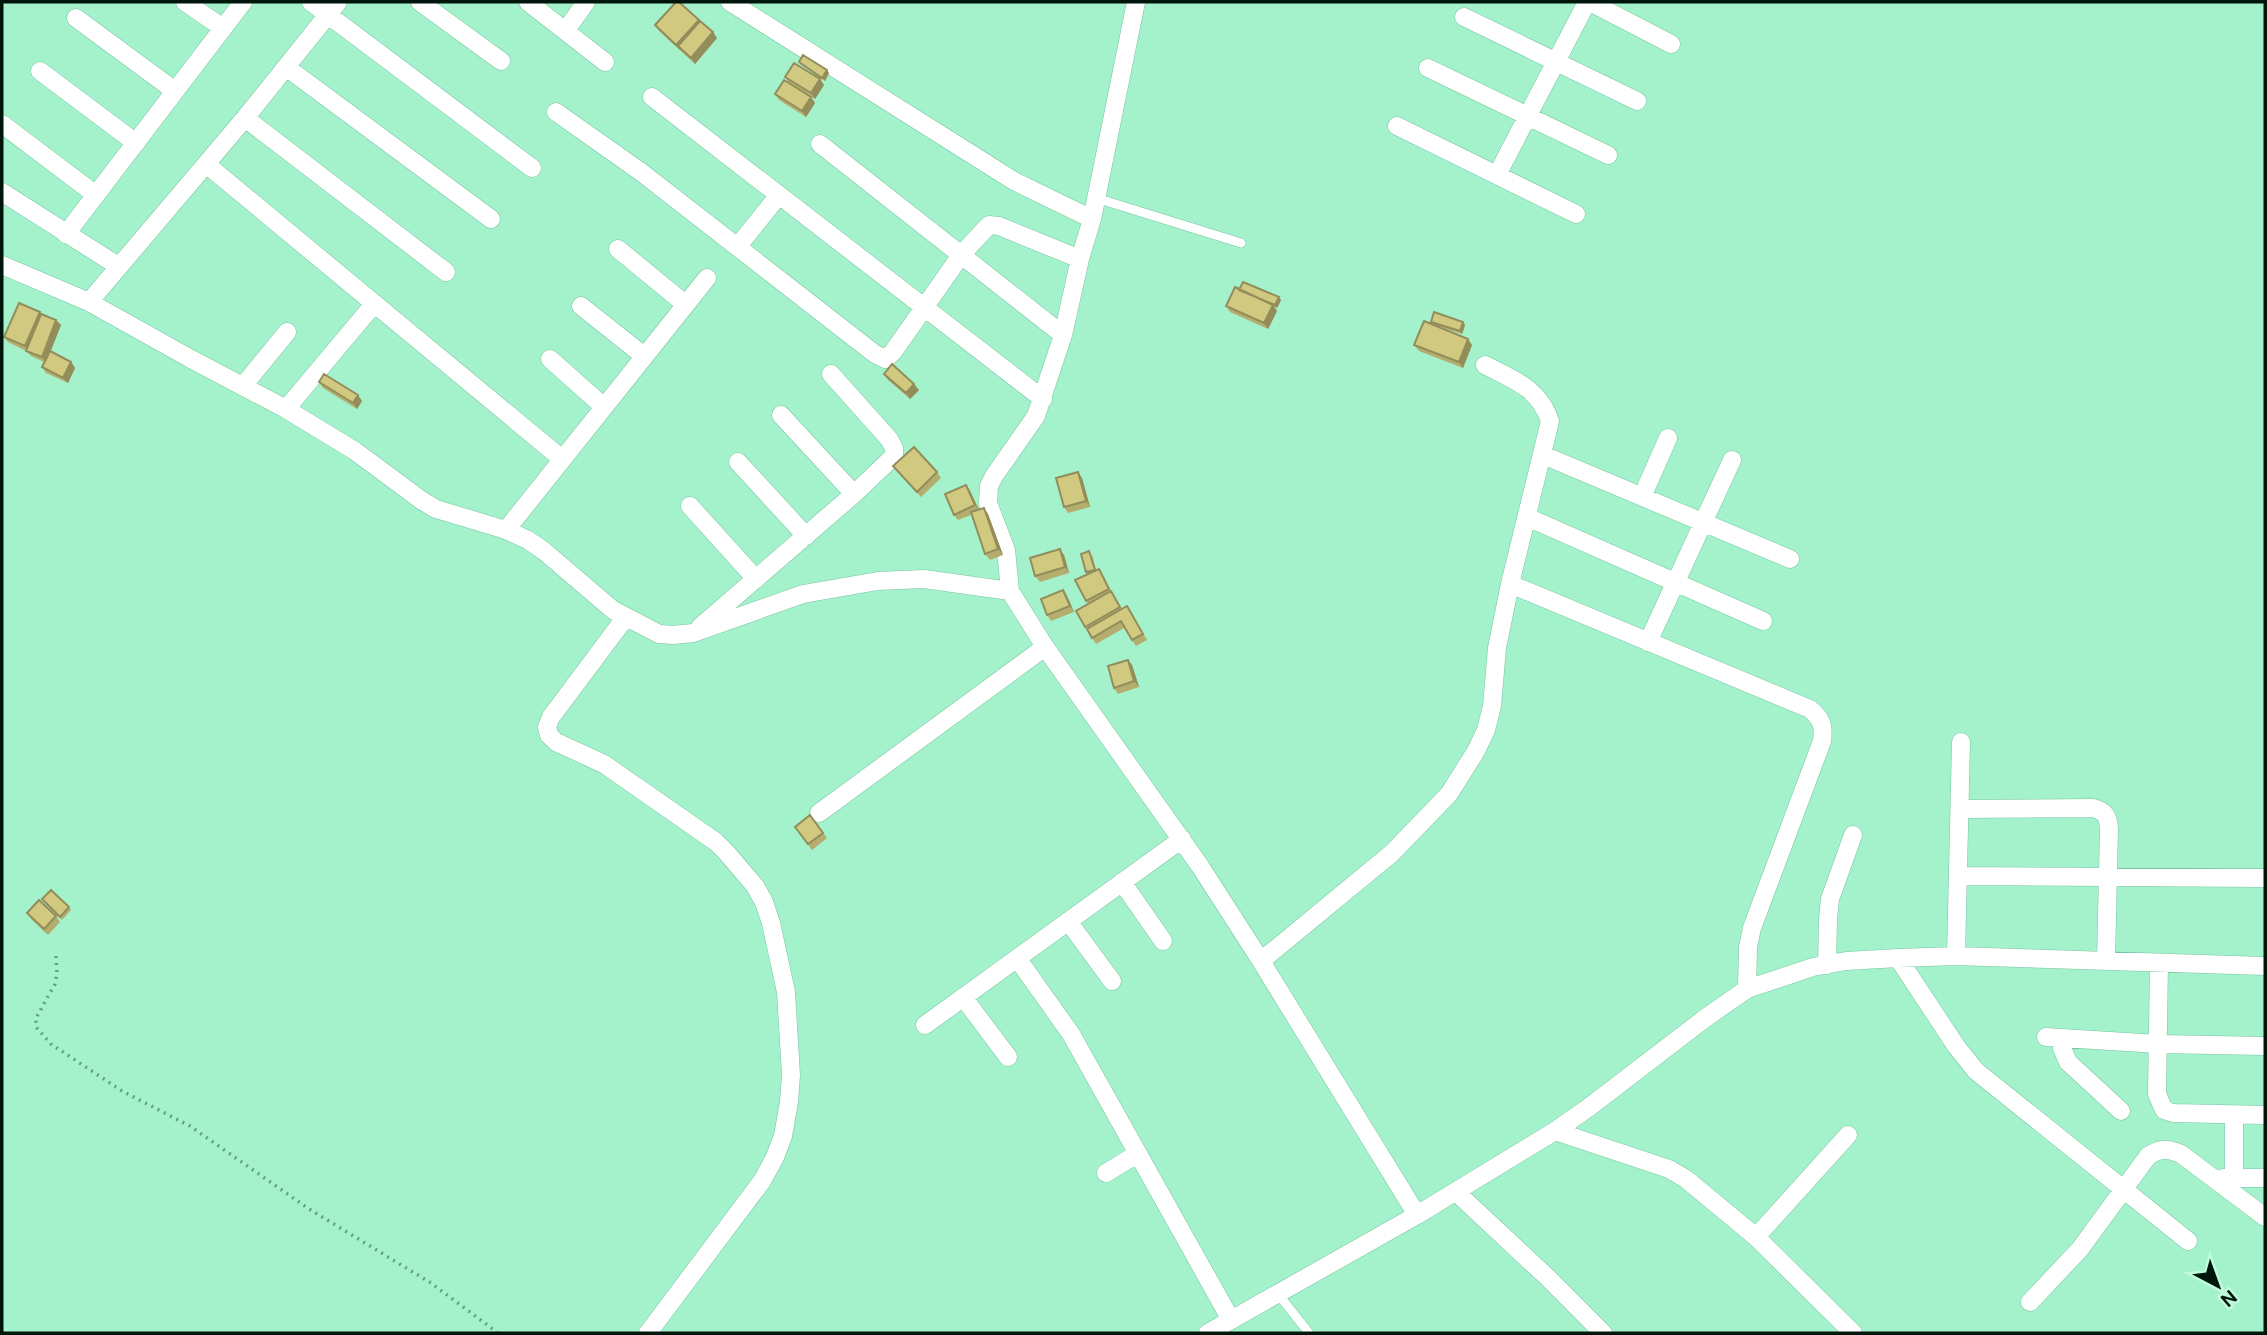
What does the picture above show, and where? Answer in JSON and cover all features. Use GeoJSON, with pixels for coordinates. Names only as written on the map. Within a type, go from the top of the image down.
{"type":"FeatureCollection","features":[{"type":"Feature","properties":{"kind":"street"},"geometry":{"type":"LineString","coordinates":[[186,2],[223,28]]}},
{"type":"Feature","properties":{"kind":"street"},"geometry":{"type":"LineString","coordinates":[[66,234],[243,2]]}},
{"type":"Feature","properties":{"kind":"street"},"geometry":{"type":"LineString","coordinates":[[312,2],[333,8],[531,168]]}},
{"type":"Feature","properties":{"kind":"street"},"geometry":{"type":"LineString","coordinates":[[420,2],[501,61]]}},
{"type":"Feature","properties":{"kind":"street"},"geometry":{"type":"LineString","coordinates":[[528,2],[606,62]]}},
{"type":"Feature","properties":{"kind":"street"},"geometry":{"type":"LineString","coordinates":[[566,30],[586,2]]}},
{"type":"Feature","properties":{"kind":"street"},"geometry":{"type":"LineString","coordinates":[[730,2],[1014,181],[1092,219]]}},
{"type":"Feature","properties":{"kind":"street"},"geometry":{"type":"LineString","coordinates":[[1136,2],[1092,219],[1063,335],[1036,416],[994,476],[988,503],[1006,550],[1010,591],[1045,646],[1182,839],[1261,961],[1416,1215]]}},
{"type":"Feature","properties":{"kind":"street"},"geometry":{"type":"LineString","coordinates":[[1496,174],[1588,2],[1671,44]]}},
{"type":"Feature","properties":{"kind":"street"},"geometry":{"type":"LineString","coordinates":[[89,302],[245,118],[333,8]]}},
{"type":"Feature","properties":{"kind":"street"},"geometry":{"type":"LineString","coordinates":[[1464,17],[1637,102]]}},
{"type":"Feature","properties":{"kind":"street"},"geometry":{"type":"LineString","coordinates":[[76,18],[175,91]]}},
{"type":"Feature","properties":{"kind":"street"},"geometry":{"type":"LineString","coordinates":[[286,66],[491,219]]}},
{"type":"Feature","properties":{"kind":"street"},"geometry":{"type":"LineString","coordinates":[[1428,68],[1608,155]]}},
{"type":"Feature","properties":{"kind":"street"},"geometry":{"type":"LineString","coordinates":[[40,71],[136,143]]}},
{"type":"Feature","properties":{"kind":"street"},"geometry":{"type":"LineString","coordinates":[[652,97],[1043,399]]}},
{"type":"Feature","properties":{"kind":"street"},"geometry":{"type":"LineString","coordinates":[[556,112],[642,173],[875,354],[885,359],[894,352],[923,306],[961,255],[989,225],[999,226],[1080,260]]}},
{"type":"Feature","properties":{"kind":"street"},"geometry":{"type":"LineString","coordinates":[[245,118],[446,272]]}},
{"type":"Feature","properties":{"kind":"street"},"geometry":{"type":"LineString","coordinates":[[2,124],[96,195]]}},
{"type":"Feature","properties":{"kind":"street"},"geometry":{"type":"LineString","coordinates":[[1397,126],[1576,214]]}},
{"type":"Feature","properties":{"kind":"street"},"geometry":{"type":"LineString","coordinates":[[820,144],[1063,335]]}},
{"type":"Feature","properties":{"kind":"street"},"geometry":{"type":"LineString","coordinates":[[205,164],[562,459]]}},
{"type":"Feature","properties":{"kind":"street"},"geometry":{"type":"LineString","coordinates":[[2,192],[118,267]]}},
{"type":"Feature","properties":{"kind":"street"},"geometry":{"type":"LineString","coordinates":[[738,246],[779,195]]}},
{"type":"Feature","properties":{"kind":"street"},"geometry":{"type":"LineString","coordinates":[[618,249],[685,304]]}},
{"type":"Feature","properties":{"kind":"street"},"geometry":{"type":"LineString","coordinates":[[2,264],[89,302],[286,408],[355,451],[436,509],[506,530],[544,551],[625,618],[659,634],[693,633],[803,594],[878,581],[924,579],[1010,591]]}},
{"type":"Feature","properties":{"kind":"street"},"geometry":{"type":"LineString","coordinates":[[506,530],[707,278]]}},
{"type":"Feature","properties":{"kind":"street"},"geometry":{"type":"LineString","coordinates":[[286,408],[374,304]]}},
{"type":"Feature","properties":{"kind":"street"},"geometry":{"type":"LineString","coordinates":[[581,306],[644,356]]}},
{"type":"Feature","properties":{"kind":"street"},"geometry":{"type":"LineString","coordinates":[[243,386],[287,332]]}},
{"type":"Feature","properties":{"kind":"street"},"geometry":{"type":"LineString","coordinates":[[550,359],[604,407]]}},
{"type":"Feature","properties":{"kind":"street"},"geometry":{"type":"LineString","coordinates":[[1261,961],[1392,853],[1434,811],[1461,777],[1486,730],[1492,706],[1497,648],[1510,584],[1550,421],[1538,396],[1527,387],[1485,365]]}},
{"type":"Feature","properties":{"kind":"street"},"geometry":{"type":"LineString","coordinates":[[693,633],[894,456],[894,448],[889,439],[831,374]]}},
{"type":"Feature","properties":{"kind":"street"},"geometry":{"type":"LineString","coordinates":[[781,415],[854,494]]}},
{"type":"Feature","properties":{"kind":"street"},"geometry":{"type":"LineString","coordinates":[[1642,497],[1668,438]]}},
{"type":"Feature","properties":{"kind":"street"},"geometry":{"type":"LineString","coordinates":[[1542,455],[1790,559]]}},
{"type":"Feature","properties":{"kind":"street"},"geometry":{"type":"LineString","coordinates":[[1648,642],[1732,460]]}},
{"type":"Feature","properties":{"kind":"street"},"geometry":{"type":"LineString","coordinates":[[738,462],[806,536]]}},
{"type":"Feature","properties":{"kind":"street"},"geometry":{"type":"LineString","coordinates":[[690,506],[756,579]]}},
{"type":"Feature","properties":{"kind":"street"},"geometry":{"type":"LineString","coordinates":[[1527,517],[1763,621]]}},
{"type":"Feature","properties":{"kind":"street"},"geometry":{"type":"LineString","coordinates":[[1510,584],[1810,709],[1820,717],[1824,729],[1822,741],[1755,918],[1748,947],[1747,989]]}},
{"type":"Feature","properties":{"kind":"street"},"geometry":{"type":"LineString","coordinates":[[625,618],[551,717],[547,727],[549,735],[556,742],[604,764],[716,842],[755,886],[771,923],[786,992],[791,1075],[783,1136],[762,1181],[648,1333]]}},
{"type":"Feature","properties":{"kind":"street"},"geometry":{"type":"LineString","coordinates":[[819,813],[1045,646]]}},
{"type":"Feature","properties":{"kind":"street"},"geometry":{"type":"LineString","coordinates":[[1956,956],[1961,742]]}},
{"type":"Feature","properties":{"kind":"street"},"geometry":{"type":"LineString","coordinates":[[1960,808],[2102,810],[2108,817],[2109,828],[2106,961]]}},
{"type":"Feature","properties":{"kind":"street"},"geometry":{"type":"LineString","coordinates":[[1827,965],[1830,900],[1853,835]]}},
{"type":"Feature","properties":{"kind":"street"},"geometry":{"type":"LineString","coordinates":[[925,1025],[1182,839]]}},
{"type":"Feature","properties":{"kind":"street"},"geometry":{"type":"LineString","coordinates":[[1958,876],[2265,878]]}},
{"type":"Feature","properties":{"kind":"street"},"geometry":{"type":"LineString","coordinates":[[1122,882],[1163,941]]}},
{"type":"Feature","properties":{"kind":"street"},"geometry":{"type":"LineString","coordinates":[[1068,921],[1112,981]]}},
{"type":"Feature","properties":{"kind":"street"},"geometry":{"type":"LineString","coordinates":[[1209,1333],[1456,1192],[1556,1131],[1747,989],[1846,961],[1898,958],[1956,956],[2265,966]]}},
{"type":"Feature","properties":{"kind":"street"},"geometry":{"type":"LineString","coordinates":[[1017,958],[1071,1034],[1231,1320]]}},
{"type":"Feature","properties":{"kind":"street"},"geometry":{"type":"LineString","coordinates":[[1898,958],[1955,1045],[1976,1071],[2188,1241]]}},
{"type":"Feature","properties":{"kind":"street"},"geometry":{"type":"LineString","coordinates":[[2159,963],[2157,1094],[2164,1110],[2173,1113],[2265,1115]]}},
{"type":"Feature","properties":{"kind":"street"},"geometry":{"type":"LineString","coordinates":[[963,997],[1008,1057]]}},
{"type":"Feature","properties":{"kind":"street"},"geometry":{"type":"LineString","coordinates":[[2046,1037],[2158,1044],[2265,1046]]}},
{"type":"Feature","properties":{"kind":"street"},"geometry":{"type":"LineString","coordinates":[[2065,1038],[2062,1048],[2068,1062],[2121,1111]]}},
{"type":"Feature","properties":{"kind":"street"},"geometry":{"type":"LineString","coordinates":[[2234,1115],[2234,1178]]}},
{"type":"Feature","properties":{"kind":"street"},"geometry":{"type":"LineString","coordinates":[[1556,1131],[1669,1169],[1686,1179],[1756,1237],[1853,1333]]}},
{"type":"Feature","properties":{"kind":"street"},"geometry":{"type":"LineString","coordinates":[[1756,1237],[1848,1135]]}},
{"type":"Feature","properties":{"kind":"street"},"geometry":{"type":"LineString","coordinates":[[2030,1302],[2080,1249],[2148,1156],[2160,1149],[2170,1149],[2181,1154],[2265,1217]]}},
{"type":"Feature","properties":{"kind":"street"},"geometry":{"type":"LineString","coordinates":[[1106,1173],[1137,1154]]}},
{"type":"Feature","properties":{"kind":"street"},"geometry":{"type":"LineString","coordinates":[[2213,1178],[2265,1178]]}},
{"type":"Feature","properties":{"kind":"street"},"geometry":{"type":"LineString","coordinates":[[1456,1192],[1603,1333]]}},
{"type":"Feature","properties":{"kind":"lane"},"geometry":{"type":"LineString","coordinates":[[1096,198],[1241,243]]}},
{"type":"Feature","properties":{"kind":"lane"},"geometry":{"type":"LineString","coordinates":[[1278,1294],[1309,1333]]}},
{"type":"Feature","properties":{"kind":"path"},"geometry":{"type":"LineString","coordinates":[[56,956],[55,984],[36,1018],[37,1027],[51,1044],[122,1091],[190,1126],[309,1209],[430,1283],[498,1333]]}},
{"type":"Feature","properties":{"kind":"building"},"geometry":{"type":"Polygon","coordinates":[[[676,2],[699,20],[676,45],[655,25],[676,2]]]}},
{"type":"Feature","properties":{"kind":"building"},"geometry":{"type":"Polygon","coordinates":[[[700,21],[713,32],[691,58],[678,46],[700,21]]]}},
{"type":"Feature","properties":{"kind":"building"},"geometry":{"type":"Polygon","coordinates":[[[803,55],[827,70],[822,78],[799,62],[803,55]]]}},
{"type":"Feature","properties":{"kind":"building"},"geometry":{"type":"Polygon","coordinates":[[[794,63],[820,79],[811,93],[785,77],[794,63]]]}},
{"type":"Feature","properties":{"kind":"building"},"geometry":{"type":"Polygon","coordinates":[[[784,80],[811,97],[802,111],[775,94],[784,80]]]}},
{"type":"Feature","properties":{"kind":"building"},"geometry":{"type":"Polygon","coordinates":[[[1243,282],[1279,297],[1275,305],[1239,290],[1243,282]]]}},
{"type":"Feature","properties":{"kind":"building"},"geometry":{"type":"Polygon","coordinates":[[[1235,287],[1273,305],[1264,323],[1226,306],[1235,287]]]}},
{"type":"Feature","properties":{"kind":"building"},"geometry":{"type":"Polygon","coordinates":[[[19,303],[40,312],[25,346],[4,337],[19,303]]]}},
{"type":"Feature","properties":{"kind":"building"},"geometry":{"type":"Polygon","coordinates":[[[1434,312],[1463,322],[1460,331],[1431,322],[1434,312]]]}},
{"type":"Feature","properties":{"kind":"building"},"geometry":{"type":"Polygon","coordinates":[[[41,314],[56,320],[42,357],[26,351],[41,314]]]}},
{"type":"Feature","properties":{"kind":"building"},"geometry":{"type":"Polygon","coordinates":[[[1424,321],[1468,339],[1459,362],[1414,345],[1424,321]]]}},
{"type":"Feature","properties":{"kind":"building"},"geometry":{"type":"Polygon","coordinates":[[[50,351],[71,362],[63,378],[42,367],[50,351]]]}},
{"type":"Feature","properties":{"kind":"building"},"geometry":{"type":"Polygon","coordinates":[[[892,364],[914,384],[906,393],[884,374],[892,364]]]}},
{"type":"Feature","properties":{"kind":"building"},"geometry":{"type":"Polygon","coordinates":[[[324,374],[358,395],[353,403],[319,382],[324,374]]]}},
{"type":"Feature","properties":{"kind":"building"},"geometry":{"type":"Polygon","coordinates":[[[914,447],[937,472],[917,492],[893,466],[914,447]]]}},
{"type":"Feature","properties":{"kind":"building"},"geometry":{"type":"Polygon","coordinates":[[[1078,472],[1086,501],[1064,507],[1056,478],[1078,472]]]}},
{"type":"Feature","properties":{"kind":"building"},"geometry":{"type":"Polygon","coordinates":[[[966,485],[975,505],[954,515],[945,494],[966,485]]]}},
{"type":"Feature","properties":{"kind":"building"},"geometry":{"type":"Polygon","coordinates":[[[984,508],[998,549],[985,554],[971,512],[984,508]]]}},
{"type":"Feature","properties":{"kind":"building"},"geometry":{"type":"Polygon","coordinates":[[[1060,549],[1065,567],[1035,576],[1030,558],[1060,549]]]}},
{"type":"Feature","properties":{"kind":"building"},"geometry":{"type":"Polygon","coordinates":[[[1089,551],[1095,570],[1086,572],[1081,554],[1089,551]]]}},
{"type":"Feature","properties":{"kind":"building"},"geometry":{"type":"Polygon","coordinates":[[[1099,569],[1109,589],[1086,601],[1075,580],[1099,569]]]}},
{"type":"Feature","properties":{"kind":"building"},"geometry":{"type":"Polygon","coordinates":[[[1063,590],[1070,606],[1047,615],[1041,599],[1063,590]]]}},
{"type":"Feature","properties":{"kind":"building"},"geometry":{"type":"Polygon","coordinates":[[[1111,591],[1120,607],[1085,627],[1076,611],[1111,591]]]}},
{"type":"Feature","properties":{"kind":"building"},"geometry":{"type":"Polygon","coordinates":[[[1127,606],[1143,634],[1132,640],[1121,621],[1092,638],[1087,629],[1127,606]]]}},
{"type":"Feature","properties":{"kind":"building"},"geometry":{"type":"Polygon","coordinates":[[[1128,660],[1134,681],[1114,688],[1108,666],[1128,660]]]}},
{"type":"Feature","properties":{"kind":"building"},"geometry":{"type":"Polygon","coordinates":[[[810,815],[823,833],[808,844],[795,827],[810,815]]]}},
{"type":"Feature","properties":{"kind":"building"},"geometry":{"type":"Polygon","coordinates":[[[51,890],[69,907],[60,917],[42,899],[51,890]]]}},
{"type":"Feature","properties":{"kind":"building"},"geometry":{"type":"Polygon","coordinates":[[[39,900],[56,916],[44,929],[27,913],[39,900]]]}}]}
